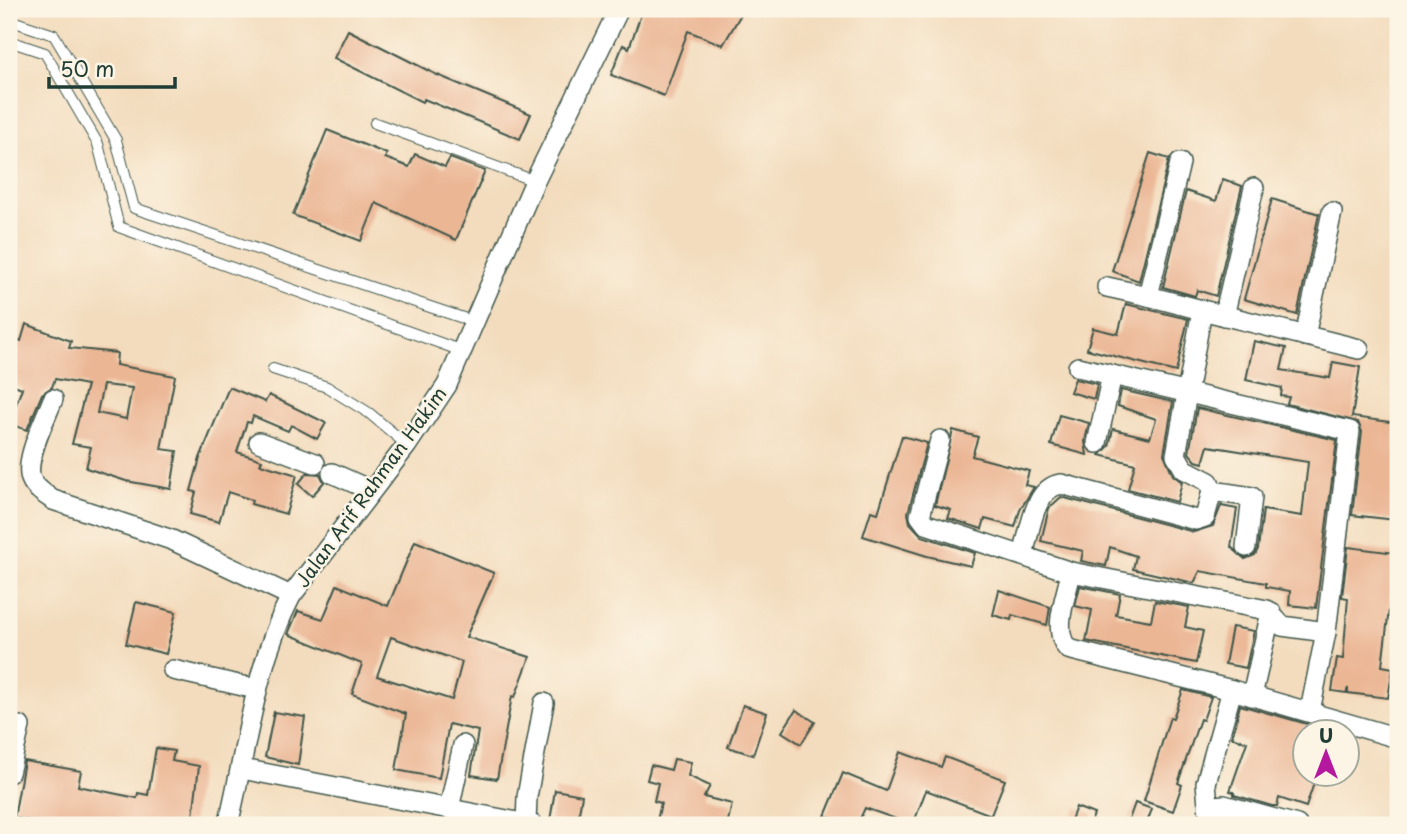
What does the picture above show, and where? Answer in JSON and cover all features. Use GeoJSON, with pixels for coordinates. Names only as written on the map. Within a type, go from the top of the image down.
{"type":"FeatureCollection","features":[{"type":"Feature","properties":{"kind":"street","name":"Jalan Arif Rahman Hakim"},"geometry":{"type":"LineString","coordinates":[[228,825],[242,769],[256,689],[266,653],[290,596],[407,445],[447,385],[535,181],[619,9]]}},
{"type":"Feature","properties":{"kind":"street"},"geometry":{"type":"LineString","coordinates":[[1147,296],[1180,163]]}},
{"type":"Feature","properties":{"kind":"street"},"geometry":{"type":"LineString","coordinates":[[1224,316],[1254,188]]}},
{"type":"Feature","properties":{"kind":"street"},"geometry":{"type":"LineString","coordinates":[[1305,336],[1332,212]]}},
{"type":"Feature","properties":{"kind":"street"},"geometry":{"type":"LineString","coordinates":[[1107,287],[1359,349]]}},
{"type":"Feature","properties":{"kind":"street"},"geometry":{"type":"LineString","coordinates":[[1023,555],[1041,496],[1051,486],[1060,484],[1196,520],[1205,517],[1212,491],[1209,482],[1184,469],[1176,455],[1202,310]]}},
{"type":"Feature","properties":{"kind":"street"},"geometry":{"type":"LineString","coordinates":[[1078,367],[1352,433],[1325,632],[1310,711]]}},
{"type":"Feature","properties":{"kind":"street"},"geometry":{"type":"LineString","coordinates":[[1097,443],[1112,375]]}},
{"type":"Feature","properties":{"kind":"street"},"geometry":{"type":"LineString","coordinates":[[53,399],[30,459],[32,482],[42,492],[53,500],[172,540],[290,596]]}},
{"type":"Feature","properties":{"kind":"street"},"geometry":{"type":"LineString","coordinates":[[940,440],[920,516],[922,521],[1071,572],[1205,599],[1239,602],[1271,612],[1282,626],[1325,632]]}},
{"type":"Feature","properties":{"kind":"street"},"geometry":{"type":"LineString","coordinates":[[259,442],[370,490]]}},
{"type":"Feature","properties":{"kind":"street"},"geometry":{"type":"LineString","coordinates":[[1212,491],[1252,497],[1246,547]]}},
{"type":"Feature","properties":{"kind":"street"},"geometry":{"type":"LineString","coordinates":[[1071,572],[1059,630],[1061,642],[1068,649],[1310,711],[1391,736]]}},
{"type":"Feature","properties":{"kind":"street"},"geometry":{"type":"LineString","coordinates":[[1252,696],[1271,612]]}},
{"type":"Feature","properties":{"kind":"street"},"geometry":{"type":"LineString","coordinates":[[173,670],[256,689]]}},
{"type":"Feature","properties":{"kind":"street"},"geometry":{"type":"LineString","coordinates":[[1209,816],[1209,769],[1232,690]]}},
{"type":"Feature","properties":{"kind":"street"},"geometry":{"type":"LineString","coordinates":[[242,769],[530,825],[527,797],[544,703]]}},
{"type":"Feature","properties":{"kind":"street"},"geometry":{"type":"LineString","coordinates":[[9,773],[20,726]]}},
{"type":"Feature","properties":{"kind":"street"},"geometry":{"type":"LineString","coordinates":[[449,809],[463,745]]}},
{"type":"Feature","properties":{"kind":"street"},"geometry":{"type":"LineString","coordinates":[[1209,816],[1224,805],[1297,825]]}},
{"type":"Feature","properties":{"kind":"lane"},"geometry":{"type":"LineString","coordinates":[[9,20],[54,35],[116,140],[134,208],[476,323]]}},
{"type":"Feature","properties":{"kind":"lane"},"geometry":{"type":"LineString","coordinates":[[9,41],[45,53],[98,144],[119,227],[463,352]]}},
{"type":"Feature","properties":{"kind":"lane"},"geometry":{"type":"LineString","coordinates":[[375,122],[535,181]]}},
{"type":"Feature","properties":{"kind":"lane"},"geometry":{"type":"LineString","coordinates":[[273,369],[327,387],[369,413],[407,445]]}},
{"type":"Feature","properties":{"kind":"building"},"geometry":{"type":"Polygon","coordinates":[[[643,9],[744,9],[723,45],[688,31],[664,96],[611,75],[623,45],[629,48],[643,9]]]}},
{"type":"Feature","properties":{"kind":"building"},"geometry":{"type":"Polygon","coordinates":[[[348,30],[435,74],[531,114],[520,139],[424,99],[422,102],[334,58],[348,30]]]}},
{"type":"Feature","properties":{"kind":"building"},"geometry":{"type":"Polygon","coordinates":[[[327,130],[387,154],[385,158],[409,167],[415,154],[445,167],[450,158],[485,171],[456,240],[376,203],[361,241],[293,215],[327,130]]]}},
{"type":"Feature","properties":{"kind":"building"},"geometry":{"type":"Polygon","coordinates":[[[1150,153],[1169,159],[1139,281],[1112,271],[1150,153]]]}},
{"type":"Feature","properties":{"kind":"building"},"geometry":{"type":"Polygon","coordinates":[[[1223,179],[1242,186],[1216,296],[1197,290],[1195,296],[1163,287],[1186,191],[1216,201],[1223,179]]]}},
{"type":"Feature","properties":{"kind":"building"},"geometry":{"type":"Polygon","coordinates":[[[1272,199],[1319,214],[1297,315],[1244,299],[1272,199]]]}},
{"type":"Feature","properties":{"kind":"building"},"geometry":{"type":"Polygon","coordinates":[[[1126,304],[1188,319],[1176,372],[1087,349],[1093,328],[1118,334],[1126,304]]]}},
{"type":"Feature","properties":{"kind":"building"},"geometry":{"type":"Polygon","coordinates":[[[26,324],[71,341],[69,348],[117,353],[116,365],[175,376],[161,449],[177,451],[171,489],[126,481],[86,468],[91,447],[72,444],[87,385],[55,379],[52,387],[42,394],[27,430],[9,424],[22,388],[9,383],[9,336],[21,341],[26,324]],[[103,385],[97,413],[126,419],[132,388],[103,385]]]}},
{"type":"Feature","properties":{"kind":"building"},"geometry":{"type":"Polygon","coordinates":[[[1254,341],[1286,348],[1281,370],[1330,378],[1333,362],[1360,367],[1352,417],[1398,423],[1395,449],[1398,449],[1395,520],[1352,515],[1362,432],[1358,422],[1287,404],[1289,397],[1281,396],[1282,388],[1246,380],[1254,341]]]}},
{"type":"Feature","properties":{"kind":"building"},"geometry":{"type":"Polygon","coordinates":[[[1075,379],[1097,384],[1094,399],[1070,392],[1075,379]]]}},
{"type":"Feature","properties":{"kind":"building"},"geometry":{"type":"Polygon","coordinates":[[[229,387],[265,402],[269,395],[326,423],[317,439],[291,425],[288,431],[253,416],[251,423],[247,422],[237,452],[262,460],[260,464],[297,475],[286,514],[251,504],[252,500],[228,492],[219,522],[190,514],[196,492],[191,491],[200,458],[229,387]]]}},
{"type":"Feature","properties":{"kind":"building"},"geometry":{"type":"Polygon","coordinates":[[[1121,390],[1173,402],[1164,454],[1173,475],[1182,482],[1177,502],[1128,489],[1135,464],[1100,455],[1109,446],[1113,429],[1150,438],[1156,419],[1118,406],[1121,390]]]}},
{"type":"Feature","properties":{"kind":"building"},"geometry":{"type":"Polygon","coordinates":[[[1197,408],[1337,440],[1316,608],[1289,605],[1290,591],[1266,587],[1266,583],[1200,571],[1194,583],[1133,569],[1136,556],[1110,547],[1106,566],[1081,561],[1083,551],[1041,541],[1049,508],[1061,497],[1194,532],[1213,526],[1221,506],[1237,509],[1231,547],[1245,559],[1255,555],[1258,549],[1263,510],[1302,516],[1308,462],[1208,446],[1203,463],[1196,461],[1189,453],[1197,408]]]}},
{"type":"Feature","properties":{"kind":"building"},"geometry":{"type":"Polygon","coordinates":[[[1059,415],[1089,423],[1085,441],[1087,455],[1051,445],[1059,415]]]}},
{"type":"Feature","properties":{"kind":"building"},"geometry":{"type":"Polygon","coordinates":[[[953,430],[978,437],[972,456],[1029,471],[1025,485],[1034,487],[1020,510],[1015,527],[985,519],[982,529],[948,518],[951,510],[935,505],[953,430]]]}},
{"type":"Feature","properties":{"kind":"building"},"geometry":{"type":"Polygon","coordinates":[[[902,436],[927,443],[908,513],[910,523],[922,536],[975,553],[971,566],[927,556],[863,536],[871,511],[878,513],[902,436]]]}},
{"type":"Feature","properties":{"kind":"building"},"geometry":{"type":"Polygon","coordinates":[[[307,473],[320,474],[324,482],[312,496],[298,484],[307,473]]]}},
{"type":"Feature","properties":{"kind":"building"},"geometry":{"type":"Polygon","coordinates":[[[415,541],[494,573],[466,637],[530,657],[515,697],[512,696],[497,779],[471,775],[478,731],[449,724],[439,778],[396,770],[406,714],[352,694],[362,664],[288,634],[298,611],[323,619],[337,585],[388,606],[415,541]],[[391,637],[377,676],[452,700],[462,662],[391,637]]]}},
{"type":"Feature","properties":{"kind":"building"},"geometry":{"type":"Polygon","coordinates":[[[1348,547],[1396,553],[1382,666],[1393,668],[1388,698],[1348,693],[1348,688],[1346,693],[1332,691],[1337,658],[1343,659],[1348,598],[1342,597],[1348,547]]]}},
{"type":"Feature","properties":{"kind":"building"},"geometry":{"type":"Polygon","coordinates":[[[1080,586],[1120,594],[1116,615],[1151,621],[1155,601],[1189,607],[1185,627],[1203,631],[1196,663],[1086,641],[1092,610],[1075,606],[1080,586]]]}},
{"type":"Feature","properties":{"kind":"building"},"geometry":{"type":"Polygon","coordinates":[[[999,590],[1050,607],[1047,625],[1012,615],[1011,620],[993,615],[999,590]]]}},
{"type":"Feature","properties":{"kind":"building"},"geometry":{"type":"Polygon","coordinates":[[[136,602],[176,612],[166,654],[126,644],[136,602]]]}},
{"type":"Feature","properties":{"kind":"building"},"geometry":{"type":"Polygon","coordinates":[[[1232,627],[1254,631],[1246,668],[1225,664],[1232,627]]]}},
{"type":"Feature","properties":{"kind":"building"},"geometry":{"type":"Polygon","coordinates":[[[1183,690],[1211,697],[1203,720],[1200,719],[1178,783],[1182,785],[1173,811],[1144,801],[1170,717],[1173,718],[1183,690]]]}},
{"type":"Feature","properties":{"kind":"building"},"geometry":{"type":"Polygon","coordinates":[[[743,705],[767,713],[753,755],[728,747],[743,705]]]}},
{"type":"Feature","properties":{"kind":"building"},"geometry":{"type":"Polygon","coordinates":[[[1240,705],[1292,720],[1292,788],[1312,788],[1306,807],[1279,798],[1277,806],[1272,806],[1234,795],[1234,792],[1230,791],[1247,742],[1232,737],[1240,705]]]}},
{"type":"Feature","properties":{"kind":"building"},"geometry":{"type":"Polygon","coordinates":[[[796,710],[815,722],[801,744],[782,732],[796,710]]]}},
{"type":"Feature","properties":{"kind":"building"},"geometry":{"type":"Polygon","coordinates":[[[274,712],[305,717],[298,765],[265,757],[274,712]]]}},
{"type":"Feature","properties":{"kind":"building"},"geometry":{"type":"Polygon","coordinates":[[[156,748],[174,751],[172,761],[199,766],[192,825],[129,825],[98,820],[97,825],[54,825],[14,818],[24,761],[81,771],[78,786],[137,798],[138,793],[148,795],[156,748]]]}},
{"type":"Feature","properties":{"kind":"building"},"geometry":{"type":"Polygon","coordinates":[[[900,752],[941,767],[945,757],[1005,780],[991,815],[926,790],[913,825],[865,808],[857,825],[848,825],[825,816],[843,773],[886,791],[900,752]]]}},
{"type":"Feature","properties":{"kind":"building"},"geometry":{"type":"Polygon","coordinates":[[[674,759],[691,762],[688,776],[710,786],[704,797],[732,804],[727,825],[656,825],[661,803],[654,801],[658,783],[647,780],[651,765],[671,770],[674,759]]]}},
{"type":"Feature","properties":{"kind":"building"},"geometry":{"type":"Polygon","coordinates":[[[555,790],[582,795],[577,825],[550,821],[555,790]]]}},
{"type":"Feature","properties":{"kind":"building"},"geometry":{"type":"Polygon","coordinates":[[[1135,803],[1152,809],[1146,825],[1127,825],[1135,803]]]}},
{"type":"Feature","properties":{"kind":"building"},"geometry":{"type":"Polygon","coordinates":[[[1076,807],[1094,814],[1090,825],[1069,825],[1076,807]]]}}]}
